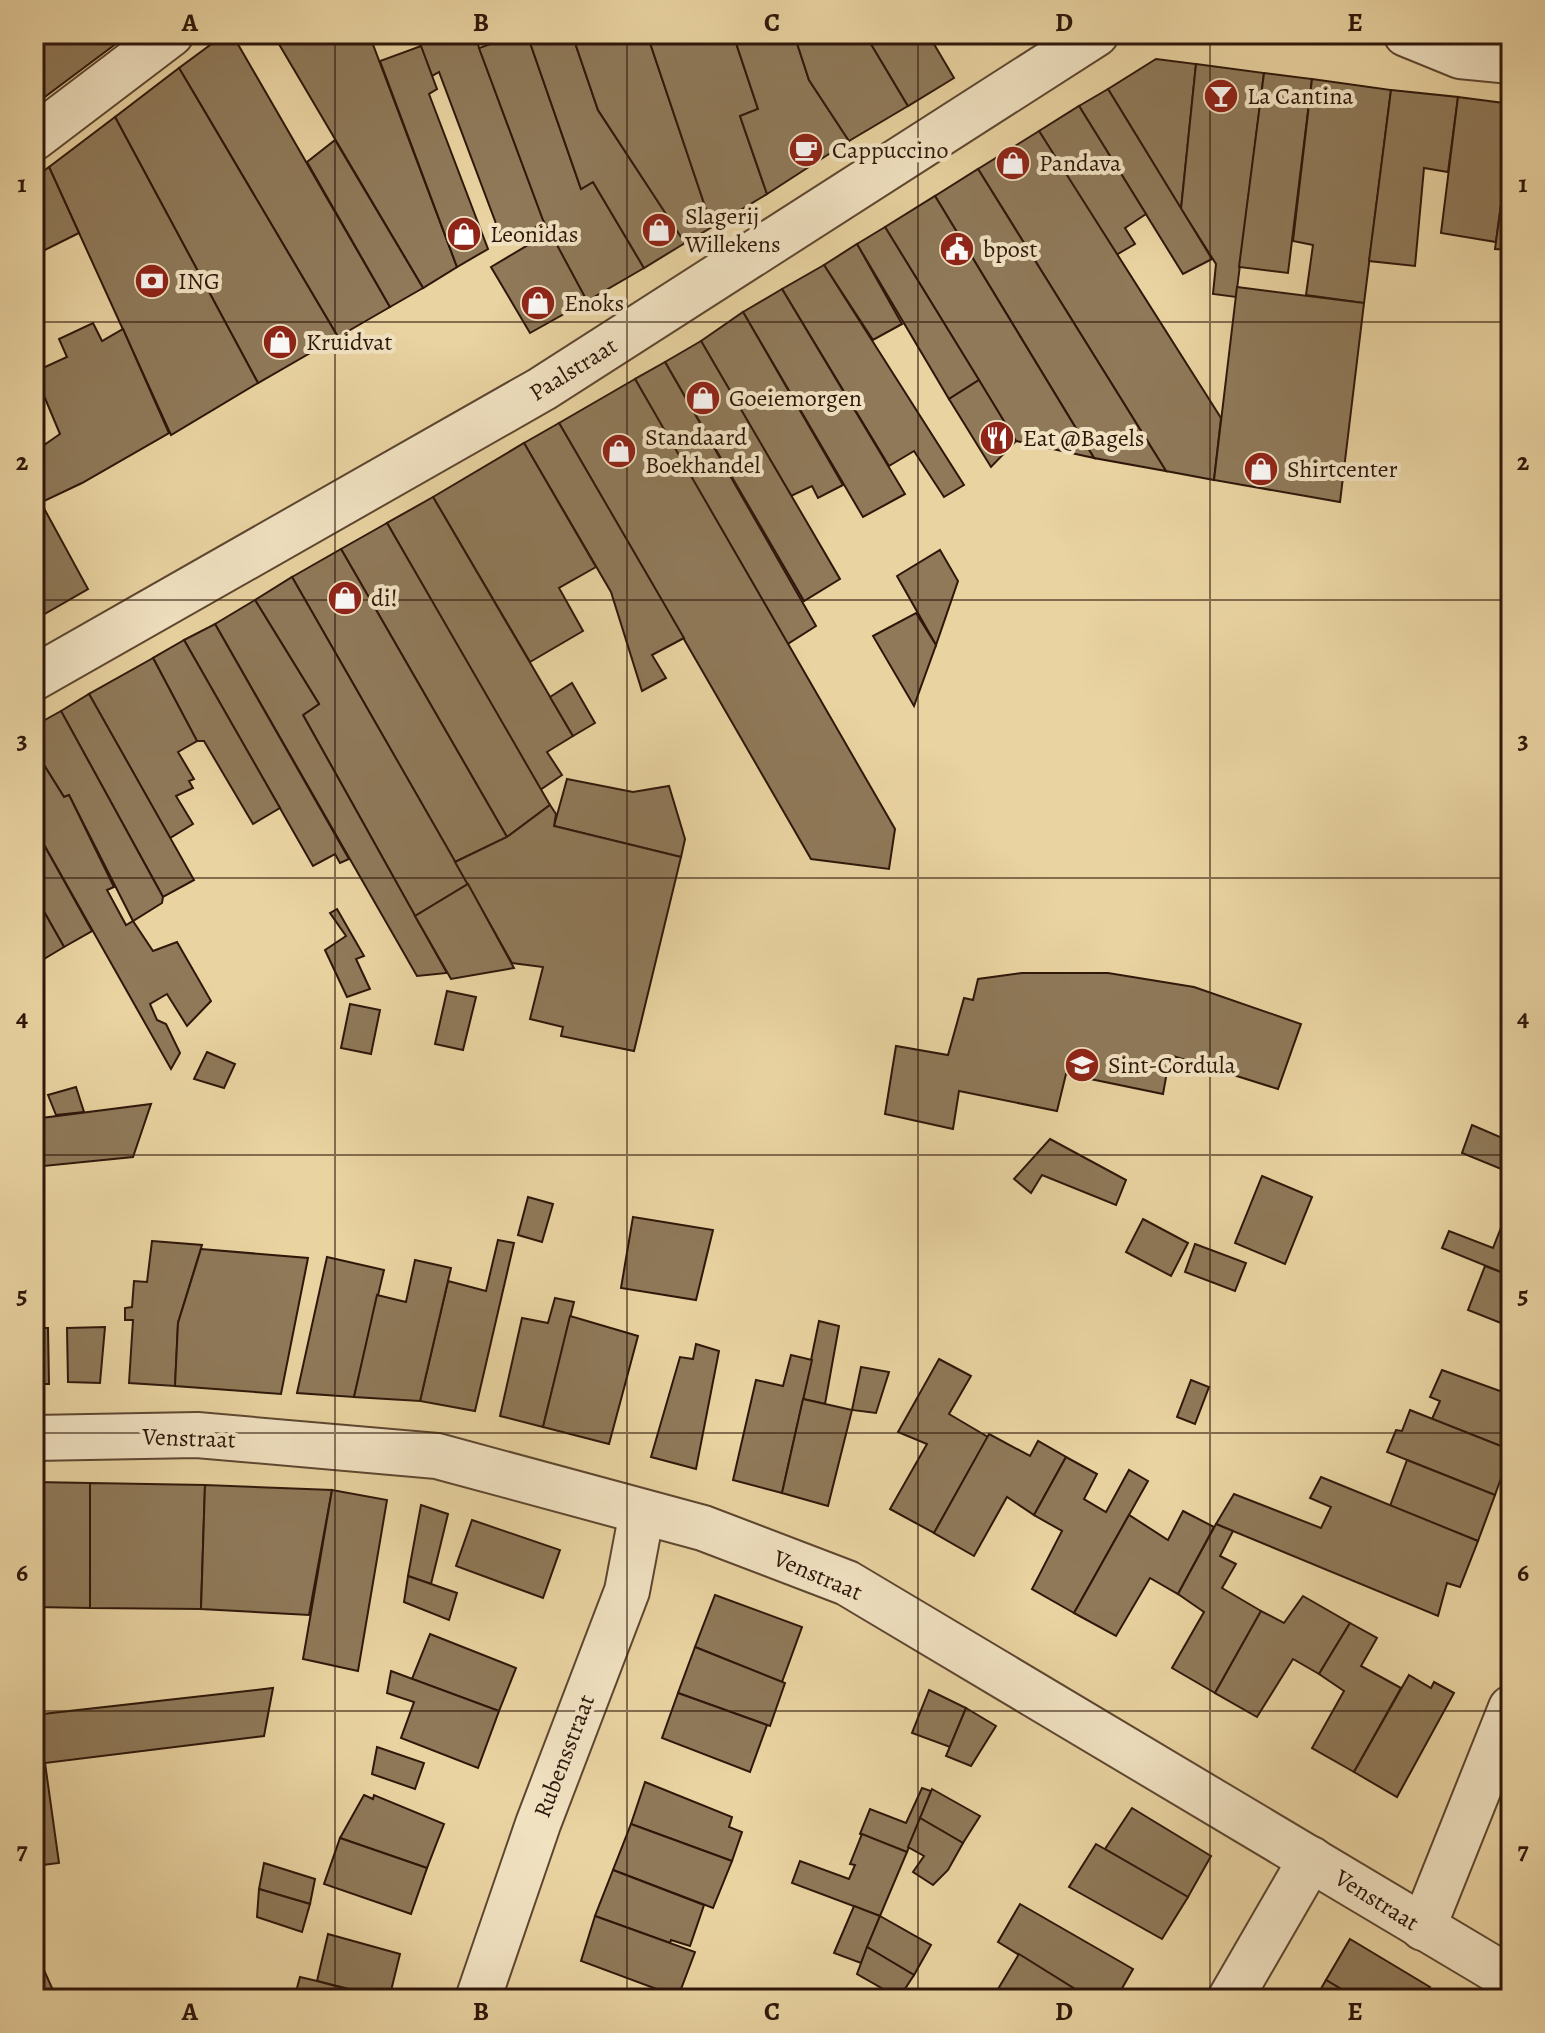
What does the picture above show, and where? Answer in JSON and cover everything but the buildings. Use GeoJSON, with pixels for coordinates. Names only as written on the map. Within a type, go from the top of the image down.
{"type":"FeatureCollection","features":[{"type":"Feature","properties":{"kind":"street"},"geometry":{"type":"LineString","coordinates":[[34,138],[171,34]]}},
{"type":"Feature","properties":{"kind":"street","name":"Paalstraat"},"geometry":{"type":"LineString","coordinates":[[34,678],[542,389],[1096,34]]}},
{"type":"Feature","properties":{"kind":"street"},"geometry":{"type":"LineString","coordinates":[[1406,34],[1460,56],[1511,61]]}},
{"type":"Feature","properties":{"kind":"street","name":"Venstraat"},"geometry":{"type":"LineString","coordinates":[[34,1438],[197,1435],[437,1456],[703,1528],[847,1583],[1511,1979]]}},
{"type":"Feature","properties":{"kind":"street","name":"Rubensstraat"},"geometry":{"type":"LineString","coordinates":[[478,1999],[538,1824],[627,1591],[642,1512]]}},
{"type":"Feature","properties":{"kind":"street"},"geometry":{"type":"LineString","coordinates":[[1423,1928],[1511,1708]]}},
{"type":"Feature","properties":{"kind":"street"},"geometry":{"type":"LineString","coordinates":[[1230,1999],[1311,1859]]}},
{"type":"Feature","properties":{"kind":"place","name":"La Cantina"},"geometry":{"type":"Point","coordinates":[1221,96]}},
{"type":"Feature","properties":{"kind":"place","name":"Cappuccino"},"geometry":{"type":"Point","coordinates":[806,150]}},
{"type":"Feature","properties":{"kind":"place","name":"Pandava"},"geometry":{"type":"Point","coordinates":[1013,163]}},
{"type":"Feature","properties":{"kind":"place","name":"Slagerij Willekens"},"geometry":{"type":"Point","coordinates":[659,230]}},
{"type":"Feature","properties":{"kind":"place","name":"Leonidas"},"geometry":{"type":"Point","coordinates":[464,234]}},
{"type":"Feature","properties":{"kind":"place","name":"bpost"},"geometry":{"type":"Point","coordinates":[957,249]}},
{"type":"Feature","properties":{"kind":"place","name":"ING"},"geometry":{"type":"Point","coordinates":[152,281]}},
{"type":"Feature","properties":{"kind":"place","name":"Enoks"},"geometry":{"type":"Point","coordinates":[538,303]}},
{"type":"Feature","properties":{"kind":"place","name":"Kruidvat"},"geometry":{"type":"Point","coordinates":[280,342]}},
{"type":"Feature","properties":{"kind":"place","name":"Goeiemorgen"},"geometry":{"type":"Point","coordinates":[703,398]}},
{"type":"Feature","properties":{"kind":"place","name":"Eat @Bagels"},"geometry":{"type":"Point","coordinates":[997,438]}},
{"type":"Feature","properties":{"kind":"place","name":"Standaard Boekhandel"},"geometry":{"type":"Point","coordinates":[619,451]}},
{"type":"Feature","properties":{"kind":"place","name":"Shirtcenter"},"geometry":{"type":"Point","coordinates":[1261,469]}},
{"type":"Feature","properties":{"kind":"place","name":"di!"},"geometry":{"type":"Point","coordinates":[345,598]}},
{"type":"Feature","properties":{"kind":"place","name":"Sint-Cordula"},"geometry":{"type":"Point","coordinates":[1082,1065]}}]}
